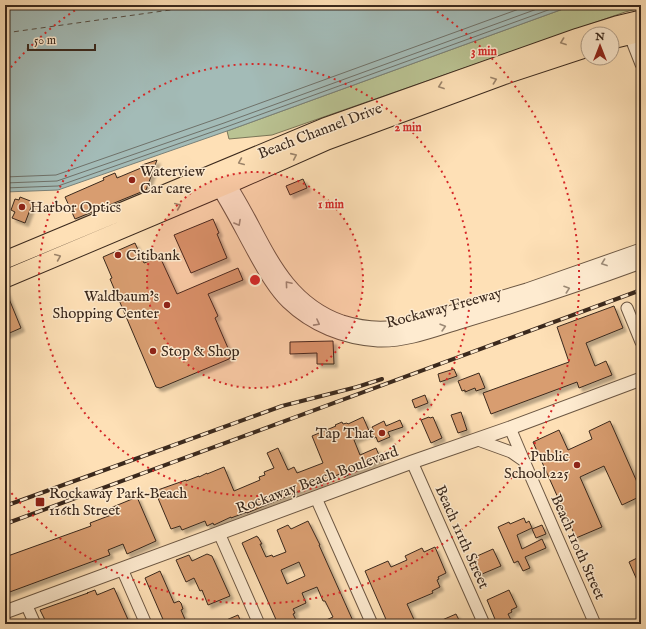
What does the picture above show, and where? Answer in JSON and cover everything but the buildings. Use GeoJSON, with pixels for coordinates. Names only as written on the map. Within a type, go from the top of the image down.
{"type":"FeatureCollection","features":[{"type":"Feature","properties":{"kind":"main road","name":"Beach Channel Drive"},"geometry":{"type":"LineString","coordinates":[[620,36],[632,30],[641,19]]}},
{"type":"Feature","properties":{"kind":"main road","name":"Beach Channel Drive"},"geometry":{"type":"LineString","coordinates":[[5,260],[215,172],[342,121],[578,37],[632,30]]}},
{"type":"Feature","properties":{"kind":"main road","name":"Beach Channel Drive"},"geometry":{"type":"LineString","coordinates":[[5,279],[225,186],[338,136],[503,76],[580,51]]}},
{"type":"Feature","properties":{"kind":"street"},"geometry":{"type":"LineString","coordinates":[[632,30],[641,64]]}},
{"type":"Feature","properties":{"kind":"street","name":"Rockaway Freeway"},"geometry":{"type":"LineString","coordinates":[[215,172],[279,272],[291,288],[318,311],[339,321],[361,327],[392,328],[405,326],[527,290],[641,250]]}},
{"type":"Feature","properties":{"kind":"street","name":"Rockaway Freeway"},"geometry":{"type":"LineString","coordinates":[[225,186],[269,278],[285,298],[304,315],[320,324],[343,334],[362,338],[387,340],[422,333],[547,296],[641,262]]}},
{"type":"Feature","properties":{"kind":"street"},"geometry":{"type":"LineString","coordinates":[[627,308],[641,342]]}},
{"type":"Feature","properties":{"kind":"street","name":"Rockaway Beach Boulevard"},"geometry":{"type":"LineString","coordinates":[[5,612],[412,462],[478,440],[641,379]]}},
{"type":"Feature","properties":{"kind":"street","name":"Beach 110th Street"},"geometry":{"type":"LineString","coordinates":[[510,428],[596,624]]}},
{"type":"Feature","properties":{"kind":"street"},"geometry":{"type":"LineString","coordinates":[[478,440],[511,452],[524,461]]}},
{"type":"Feature","properties":{"kind":"street","name":"Beach 111th Street"},"geometry":{"type":"LineString","coordinates":[[412,462],[484,624]]}},
{"type":"Feature","properties":{"kind":"street"},"geometry":{"type":"LineString","coordinates":[[316,498],[372,624]]}},
{"type":"Feature","properties":{"kind":"street"},"geometry":{"type":"LineString","coordinates":[[219,533],[259,624]]}},
{"type":"Feature","properties":{"kind":"street"},"geometry":{"type":"LineString","coordinates":[[122,569],[146,624]]}},
{"type":"Feature","properties":{"kind":"street"},"geometry":{"type":"LineString","coordinates":[[26,604],[35,624]]}},
{"type":"Feature","properties":{"kind":"green space"},"geometry":{"type":"Polygon","coordinates":[[[574,5],[641,5],[641,8],[585,26],[580,26],[580,28],[272,135],[229,139],[227,131],[574,5]]]}},
{"type":"Feature","properties":{"kind":"water"},"geometry":{"type":"Polygon","coordinates":[[[5,5],[574,5],[227,131],[58,190],[5,192],[5,5]]]}},
{"type":"Feature","properties":{"kind":"ferry route"},"geometry":{"type":"LineString","coordinates":[[5,33],[206,5]]}},
{"type":"Feature","properties":{"kind":"railway"},"geometry":{"type":"LineString","coordinates":[[5,524],[641,290]]}},
{"type":"Feature","properties":{"kind":"railway"},"geometry":{"type":"LineString","coordinates":[[5,506],[282,406],[357,387],[382,379]]}},
{"type":"Feature","properties":{"kind":"place","name":"Waterview Car care"},"geometry":{"type":"Point","coordinates":[132,180]}},
{"type":"Feature","properties":{"kind":"place","name":"Harbor Optics"},"geometry":{"type":"Point","coordinates":[22,207]}},
{"type":"Feature","properties":{"kind":"place","name":"Citibank"},"geometry":{"type":"Point","coordinates":[118,255]}},
{"type":"Feature","properties":{"kind":"place","name":"Waldbaum's Shopping Center"},"geometry":{"type":"Point","coordinates":[167,305]}},
{"type":"Feature","properties":{"kind":"place","name":"Stop & Shop"},"geometry":{"type":"Point","coordinates":[153,351]}},
{"type":"Feature","properties":{"kind":"place","name":"Tap That"},"geometry":{"type":"Point","coordinates":[382,433]}},
{"type":"Feature","properties":{"kind":"place","name":"Public School 225"},"geometry":{"type":"Point","coordinates":[577,465]}},
{"type":"Feature","properties":{"kind":"place","name":"Rockaway Park–Beach 116th Street"},"geometry":{"type":"Point","coordinates":[40,502]}}]}
